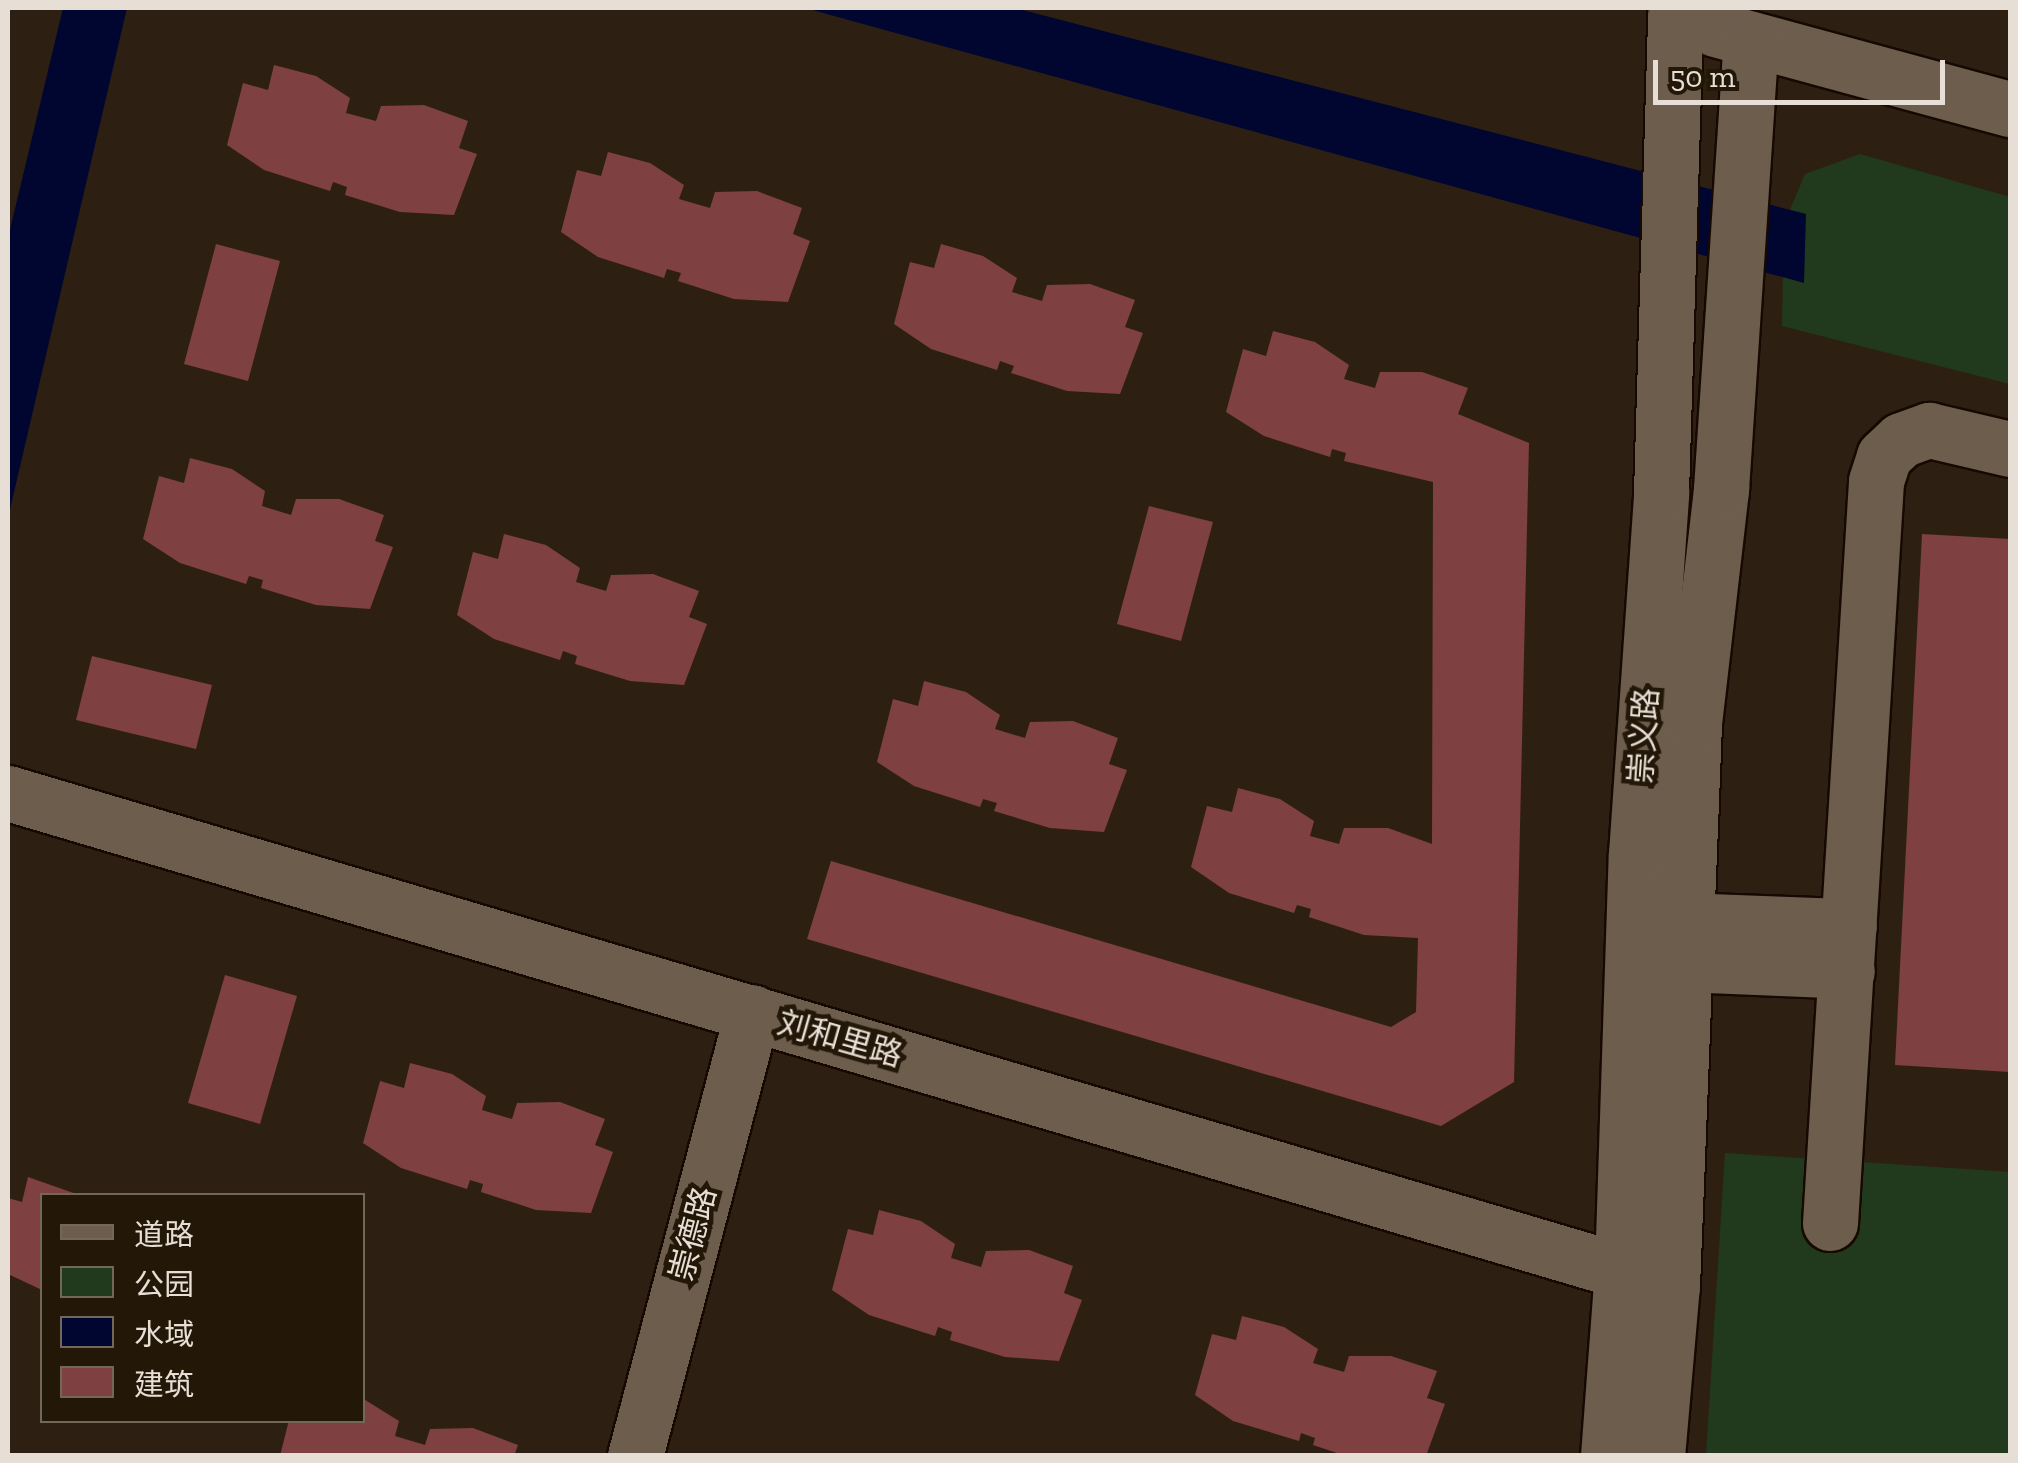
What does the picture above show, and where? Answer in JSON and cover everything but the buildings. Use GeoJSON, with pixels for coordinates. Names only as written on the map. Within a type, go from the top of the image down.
{"type":"FeatureCollection","features":[{"type":"Feature","properties":{"kind":"street"},"geometry":{"type":"LineString","coordinates":[[1660,12],[2010,109]]}},
{"type":"Feature","properties":{"kind":"street","name":"崇义路"},"geometry":{"type":"LineString","coordinates":[[1608,1456],[1622,1269],[1636,854],[1661,493],[1664,284],[1672,132],[1660,12]]}},
{"type":"Feature","properties":{"kind":"street","name":"崇义路"},"geometry":{"type":"LineString","coordinates":[[1657,1456],[1672,1286],[1682,942],[1737,287],[1751,40]]}},
{"type":"Feature","properties":{"kind":"street"},"geometry":{"type":"LineString","coordinates":[[1830,1223],[1876,481],[1884,456],[1901,440],[1929,430],[2010,450]]}},
{"type":"Feature","properties":{"kind":"street","name":"刘和里路"},"geometry":{"type":"LineString","coordinates":[[8,793],[1672,1286]]}},
{"type":"Feature","properties":{"kind":"street"},"geometry":{"type":"LineString","coordinates":[[1682,942],[1848,948]]}},
{"type":"Feature","properties":{"kind":"street","name":"崇德路"},"geometry":{"type":"LineString","coordinates":[[635,1456],[752,1012]]}},
{"type":"Feature","properties":{"kind":"green space"},"geometry":{"type":"Polygon","coordinates":[[[1860,154],[2010,197],[2010,384],[1782,326],[1784,224],[1805,174],[1860,154]]]}},
{"type":"Feature","properties":{"kind":"green space"},"geometry":{"type":"Polygon","coordinates":[[[1725,1153],[2010,1172],[2010,1455],[1706,1456],[1725,1153]]]}},
{"type":"Feature","properties":{"kind":"water"},"geometry":{"type":"Polygon","coordinates":[[[63,8],[127,8],[8,518],[8,238],[63,8]]]}},
{"type":"Feature","properties":{"kind":"water"},"geometry":{"type":"Polygon","coordinates":[[[805,8],[1015,8],[1806,214],[1804,283],[805,8]]]}}]}
